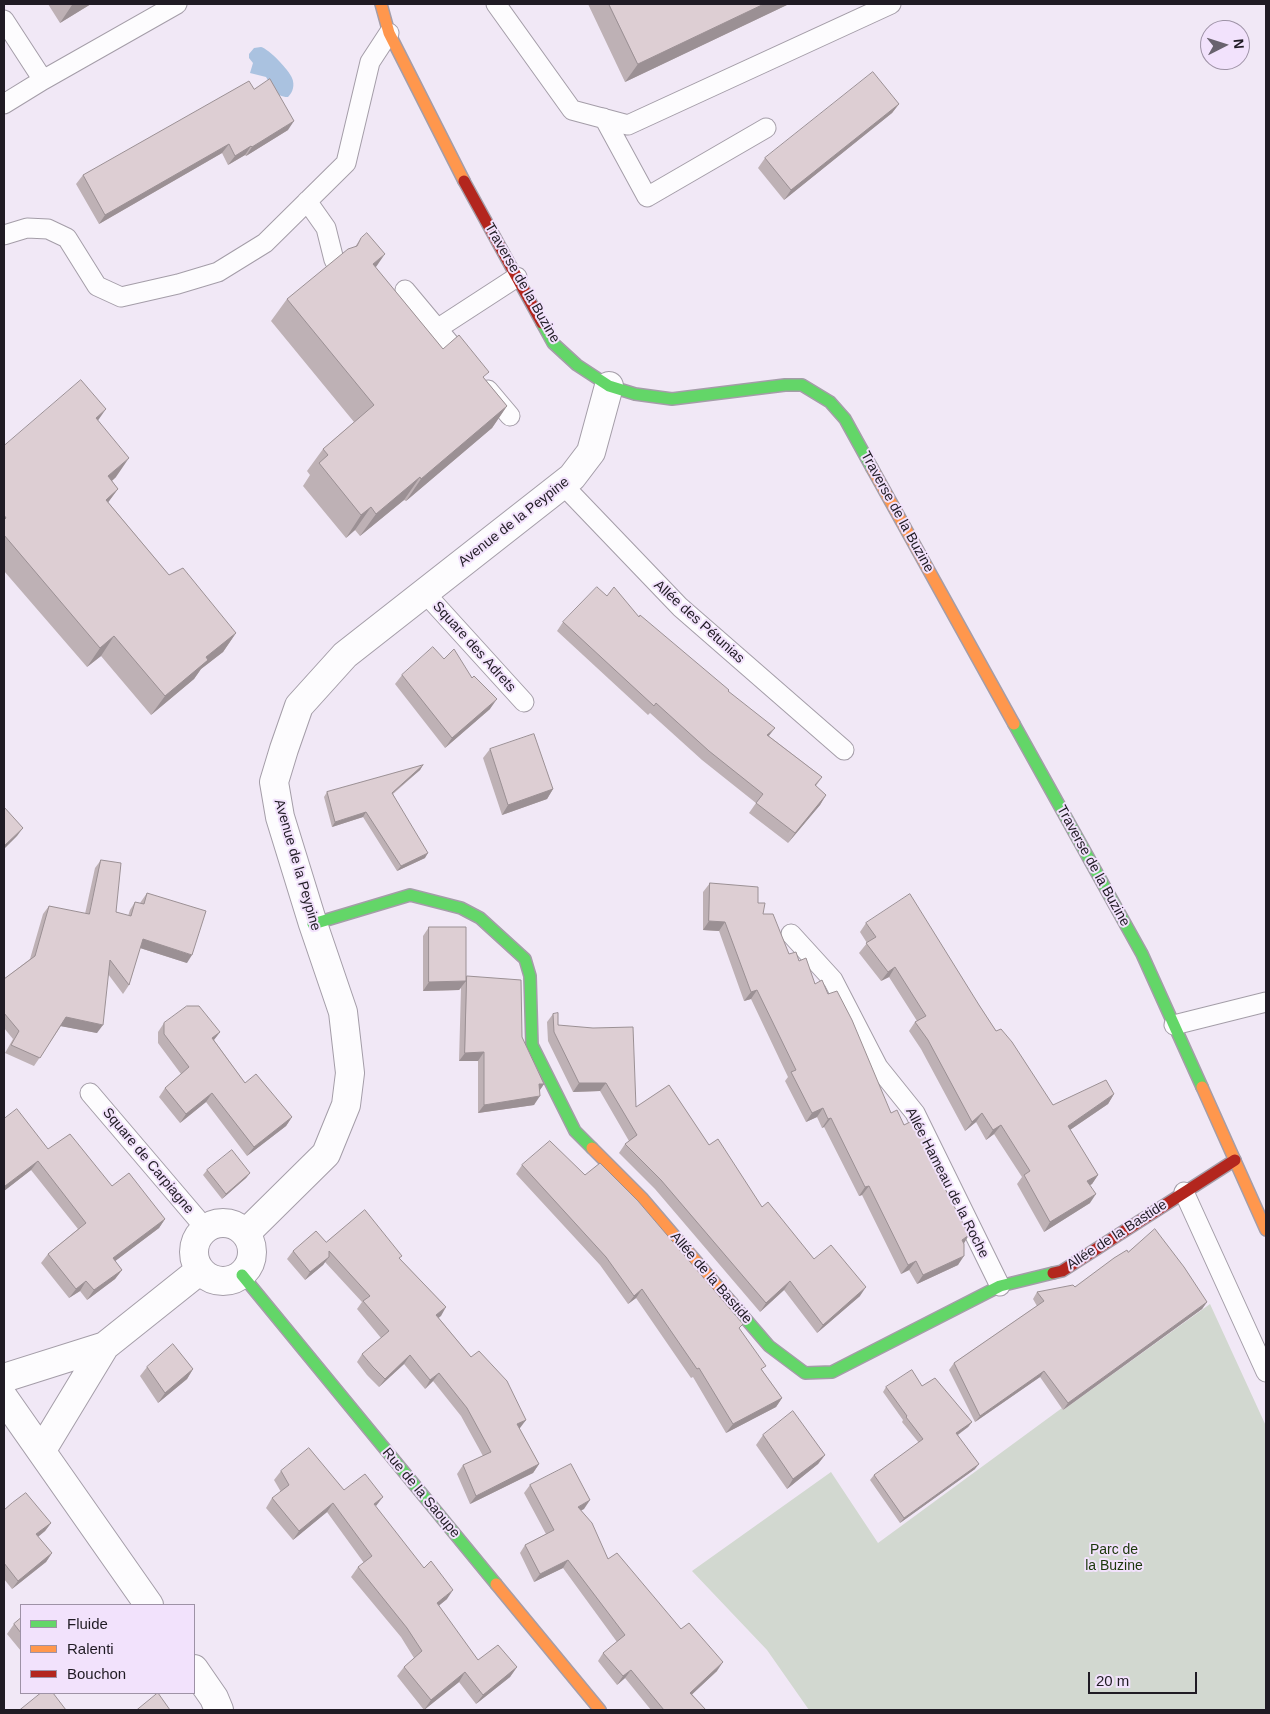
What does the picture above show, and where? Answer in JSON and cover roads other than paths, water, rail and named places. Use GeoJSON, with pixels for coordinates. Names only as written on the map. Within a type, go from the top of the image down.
{"type":"FeatureCollection","features":[{"type":"Feature","properties":{"kind":"street","name":"Traverse de la Buzine"},"geometry":{"type":"LineString","coordinates":[[380,4],[389,33],[444,143],[553,343],[577,365],[609,386],[635,394],[672,399],[785,385],[802,385],[830,402],[845,420],[1142,954],[1266,1230]]}},
{"type":"Feature","properties":{"kind":"street","name":"Avenue de la Peypine"},"geometry":{"type":"LineString","coordinates":[[246,1233],[326,1154],[346,1105],[350,1073],[343,1012],[313,924],[280,816],[274,782],[299,706],[345,655],[572,477],[591,452],[609,386]]}},
{"type":"Feature","properties":{"kind":"street","name":"Allée de la Bastide"},"geometry":{"type":"LineString","coordinates":[[313,924],[410,895],[462,908],[480,918],[525,959],[530,976],[532,1046],[575,1131],[643,1199],[769,1346],[805,1373],[832,1372],[1000,1286],[1062,1271],[1235,1160]]}},
{"type":"Feature","properties":{"kind":"street"},"geometry":{"type":"LineString","coordinates":[[219,1222],[234,1224],[246,1233],[252,1247],[251,1262],[242,1275],[228,1282],[212,1280],[199,1270],[193,1256],[196,1240],[205,1228],[219,1222]]}},
{"type":"Feature","properties":{"kind":"street"},"geometry":{"type":"LineString","coordinates":[[42,1450],[105,1346],[199,1270]]}},
{"type":"Feature","properties":{"kind":"street","name":"Rue de la Saoupe"},"geometry":{"type":"LineString","coordinates":[[242,1275],[600,1710]]}},
{"type":"Feature","properties":{"kind":"street"},"geometry":{"type":"LineString","coordinates":[[4,1378],[105,1346]]}},
{"type":"Feature","properties":{"kind":"street"},"geometry":{"type":"LineString","coordinates":[[8,1413],[42,1450],[148,1604]]}},
{"type":"Feature","properties":{"kind":"street"},"geometry":{"type":"LineString","coordinates":[[195,1670],[214,1698],[219,1710]]}},
{"type":"Feature","properties":{"kind":"lane"},"geometry":{"type":"LineString","coordinates":[[4,104],[177,4]]}},
{"type":"Feature","properties":{"kind":"lane"},"geometry":{"type":"LineString","coordinates":[[496,4],[572,110],[628,125],[891,4]]}},
{"type":"Feature","properties":{"kind":"lane"},"geometry":{"type":"LineString","coordinates":[[4,20],[43,80]]}},
{"type":"Feature","properties":{"kind":"lane"},"geometry":{"type":"LineString","coordinates":[[4,234],[27,228],[48,228],[67,238],[97,286],[121,297],[178,284],[218,272],[266,243],[346,163],[370,62],[389,33]]}},
{"type":"Feature","properties":{"kind":"lane"},"geometry":{"type":"LineString","coordinates":[[604,118],[648,197],[766,128]]}},
{"type":"Feature","properties":{"kind":"lane"},"geometry":{"type":"LineString","coordinates":[[307,201],[326,228],[334,260]]}},
{"type":"Feature","properties":{"kind":"lane"},"geometry":{"type":"LineString","coordinates":[[438,329],[517,277]]}},
{"type":"Feature","properties":{"kind":"lane"},"geometry":{"type":"LineString","coordinates":[[405,290],[510,416]]}},
{"type":"Feature","properties":{"kind":"lane","name":"Allée des Pétunias"},"geometry":{"type":"LineString","coordinates":[[563,484],[680,607],[844,750]]}},
{"type":"Feature","properties":{"kind":"lane","name":"Square des Adrets"},"geometry":{"type":"LineString","coordinates":[[424,592],[524,702]]}},
{"type":"Feature","properties":{"kind":"lane","name":"Allée Hameau de la Roche"},"geometry":{"type":"LineString","coordinates":[[791,934],[833,980],[878,1067],[915,1114],[1000,1286]]}},
{"type":"Feature","properties":{"kind":"lane"},"geometry":{"type":"LineString","coordinates":[[1174,1025],[1266,1002]]}},
{"type":"Feature","properties":{"kind":"lane","name":"Square de Carpiagne"},"geometry":{"type":"LineString","coordinates":[[90,1093],[205,1228]]}},
{"type":"Feature","properties":{"kind":"lane"},"geometry":{"type":"LineString","coordinates":[[1184,1192],[1266,1372]]}},
{"type":"Feature","properties":{"kind":"water"},"geometry":{"type":"Polygon","coordinates":[[[261,47],[274,56],[290,74],[293,86],[288,97],[277,93],[266,77],[250,73],[253,63],[249,58],[249,54],[254,48],[261,47]]]}},
{"type":"Feature","properties":{"kind":"park label","name":"Parc de la Buzine"},"geometry":{"type":"Point","coordinates":[1114,1558]}}]}
